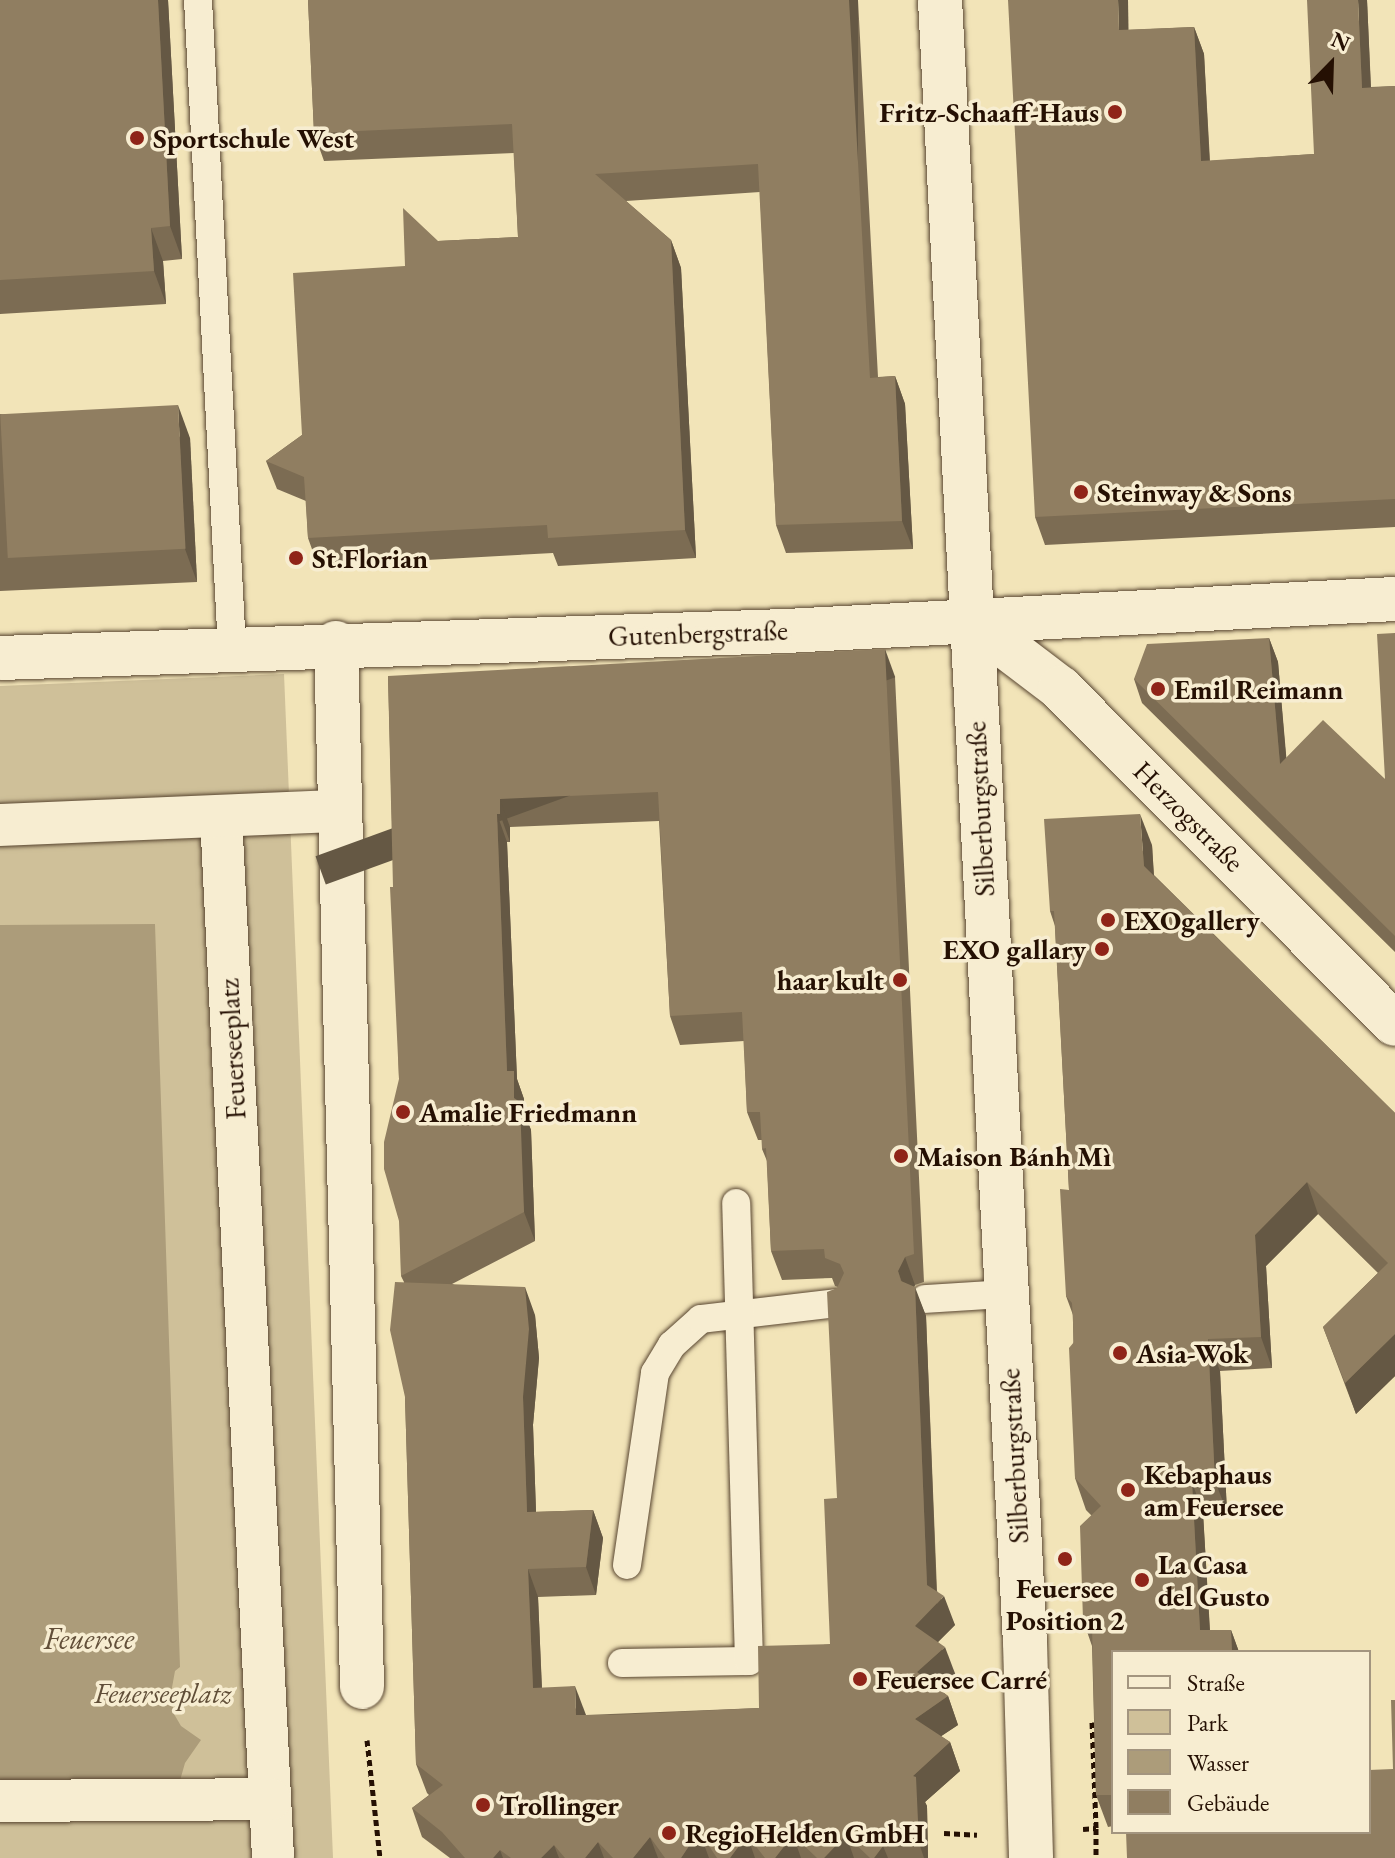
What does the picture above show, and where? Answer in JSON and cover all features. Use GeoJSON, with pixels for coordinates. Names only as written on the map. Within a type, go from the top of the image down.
{"type":"FeatureCollection","features":[{"type":"Feature","properties":{"kind":"street","name":"Silberburgstraße"},"geometry":{"type":"LineString","coordinates":[[940,0],[1025,1642],[1031,1858]]}},
{"type":"Feature","properties":{"kind":"street","name":"Gutenbergstraße"},"geometry":{"type":"LineString","coordinates":[[0,658],[336,643],[786,631],[1395,599]]}},
{"type":"Feature","properties":{"kind":"street","name":"Herzogstraße"},"geometry":{"type":"LineString","coordinates":[[972,621],[1060,688],[1395,1024]]}},
{"type":"Feature","properties":{"kind":"street"},"geometry":{"type":"LineString","coordinates":[[336,643],[362,1687]]}},
{"type":"Feature","properties":{"kind":"street"},"geometry":{"type":"LineString","coordinates":[[0,825],[338,811]]}},
{"type":"Feature","properties":{"kind":"street","name":"Feuerseeplatz"},"geometry":{"type":"LineString","coordinates":[[221,816],[273,1858]]}},
{"type":"Feature","properties":{"kind":"street"},"geometry":{"type":"LineString","coordinates":[[0,1801],[270,1799]]}},
{"type":"Feature","properties":{"kind":"lane"},"geometry":{"type":"LineString","coordinates":[[198,0],[232,648]]}},
{"type":"Feature","properties":{"kind":"lane"},"geometry":{"type":"LineString","coordinates":[[622,1663],[749,1661],[736,1203]]}},
{"type":"Feature","properties":{"kind":"lane"},"geometry":{"type":"LineString","coordinates":[[925,1299],[1005,1294]]}},
{"type":"Feature","properties":{"kind":"lane"},"geometry":{"type":"LineString","coordinates":[[627,1565],[655,1373],[672,1345],[701,1319],[739,1312],[837,1303]]}},
{"type":"Feature","properties":{"kind":"path"},"geometry":{"type":"LineString","coordinates":[[362,1687],[380,1858]]}},
{"type":"Feature","properties":{"kind":"path"},"geometry":{"type":"LineString","coordinates":[[1092,1722],[1096,1828]]}},
{"type":"Feature","properties":{"kind":"path"},"geometry":{"type":"LineString","coordinates":[[944,1833],[961,1835]]}},
{"type":"Feature","properties":{"kind":"green space","name":"Feuerseeplatz"},"geometry":{"type":"Polygon","coordinates":[[[284,674],[333,1858],[0,1858],[0,686],[284,674]]]}},
{"type":"Feature","properties":{"kind":"water","name":"Feuersee"},"geometry":{"type":"Polygon","coordinates":[[[155,924],[180,1667],[175,1671],[171,1693],[174,1714],[181,1726],[201,1740],[185,1763],[179,1784],[0,1786],[0,925],[155,924]]]}},
{"type":"Feature","properties":{"kind":"building"},"geometry":{"type":"Polygon","coordinates":[[[0,0],[158,0],[170,226],[151,228],[154,271],[0,280],[0,0]]]}},
{"type":"Feature","properties":{"kind":"building"},"geometry":{"type":"Polygon","coordinates":[[[308,0],[849,0],[870,378],[895,376],[902,521],[776,525],[758,164],[595,174],[671,240],[685,530],[548,538],[547,525],[308,538],[304,477],[266,461],[302,435],[293,273],[405,266],[403,208],[438,241],[518,237],[512,124],[314,133],[308,0]]]}},
{"type":"Feature","properties":{"kind":"building"},"geometry":{"type":"Polygon","coordinates":[[[1008,0],[1118,0],[1119,30],[1194,27],[1201,161],[1314,154],[1307,0],[1358,0],[1362,88],[1395,86],[1395,499],[1035,517],[1008,0]]]}},
{"type":"Feature","properties":{"kind":"building"},"geometry":{"type":"Polygon","coordinates":[[[178,405],[186,549],[8,558],[0,414],[178,405]]]}},
{"type":"Feature","properties":{"kind":"building"},"geometry":{"type":"Polygon","coordinates":[[[1395,633],[1395,936],[1134,679],[1147,644],[1269,638],[1280,764],[1323,720],[1385,779],[1377,634],[1395,633]]]}},
{"type":"Feature","properties":{"kind":"building"},"geometry":{"type":"Polygon","coordinates":[[[885,649],[914,1254],[905,1257],[898,1271],[901,1281],[915,1287],[927,1585],[944,1596],[915,1626],[945,1647],[917,1672],[948,1696],[915,1719],[950,1742],[913,1776],[916,1777],[919,1843],[883,1846],[874,1858],[870,1858],[846,1835],[824,1858],[817,1858],[793,1835],[775,1858],[765,1858],[747,1835],[730,1858],[717,1858],[699,1831],[681,1858],[665,1858],[650,1837],[633,1858],[613,1858],[598,1842],[585,1858],[565,1858],[554,1845],[541,1858],[511,1858],[500,1850],[493,1858],[465,1858],[442,1832],[412,1808],[443,1785],[416,1764],[405,1397],[390,1330],[395,1282],[525,1287],[529,1329],[523,1397],[527,1512],[593,1510],[586,1567],[528,1569],[533,1688],[575,1686],[576,1715],[613,1715],[759,1708],[758,1646],[830,1644],[824,1499],[837,1498],[827,1292],[837,1288],[844,1273],[840,1264],[825,1258],[824,1249],[771,1251],[766,1148],[762,1149],[760,1112],[747,1112],[742,1012],[670,1016],[658,792],[500,799],[500,814],[497,814],[507,1071],[514,1071],[514,1098],[520,1102],[524,1212],[401,1276],[399,1221],[384,1169],[384,1142],[399,1079],[390,887],[393,887],[388,676],[885,649]]]}},
{"type":"Feature","properties":{"kind":"building"},"geometry":{"type":"Polygon","coordinates":[[[1140,814],[1144,866],[1395,1113],[1395,1334],[1345,1383],[1323,1327],[1388,1263],[1307,1182],[1255,1235],[1261,1337],[1208,1339],[1215,1481],[1192,1482],[1200,1630],[1231,1630],[1232,1650],[1111,1650],[1111,1795],[1096,1795],[1092,1626],[1083,1620],[1080,1526],[1101,1506],[1075,1478],[1069,1348],[1074,1342],[1072,1303],[1066,1296],[1060,1189],[1069,1190],[1054,911],[1050,911],[1044,819],[1140,814]]]}},
{"type":"Feature","properties":{"kind":"building"},"geometry":{"type":"Polygon","coordinates":[[[1391,1700],[1395,1700],[1395,1858],[1127,1858],[1126,1834],[1371,1834],[1371,1770],[1393,1769],[1391,1700]]]}},
{"type":"Feature","properties":{"kind":"place","name":"Fritz-Schaaff-Haus"},"geometry":{"type":"Point","coordinates":[1115,112]}},
{"type":"Feature","properties":{"kind":"place","name":"Sportschule West"},"geometry":{"type":"Point","coordinates":[137,138]}},
{"type":"Feature","properties":{"kind":"place","name":"Steinway & Sons"},"geometry":{"type":"Point","coordinates":[1081,492]}},
{"type":"Feature","properties":{"kind":"place","name":"St.Florian"},"geometry":{"type":"Point","coordinates":[296,558]}},
{"type":"Feature","properties":{"kind":"place","name":"Emil Reimann"},"geometry":{"type":"Point","coordinates":[1158,689]}},
{"type":"Feature","properties":{"kind":"place","name":"EXOgallery"},"geometry":{"type":"Point","coordinates":[1108,920]}},
{"type":"Feature","properties":{"kind":"place","name":"EXO gallary"},"geometry":{"type":"Point","coordinates":[1102,949]}},
{"type":"Feature","properties":{"kind":"place","name":"haar kult"},"geometry":{"type":"Point","coordinates":[900,980]}},
{"type":"Feature","properties":{"kind":"place","name":"Amalie Friedmann"},"geometry":{"type":"Point","coordinates":[403,1112]}},
{"type":"Feature","properties":{"kind":"place","name":"Maison Bánh Mì"},"geometry":{"type":"Point","coordinates":[901,1156]}},
{"type":"Feature","properties":{"kind":"place","name":"Asia-Wok"},"geometry":{"type":"Point","coordinates":[1120,1353]}},
{"type":"Feature","properties":{"kind":"place","name":"Kebaphaus am Feuersee"},"geometry":{"type":"Point","coordinates":[1128,1490]}},
{"type":"Feature","properties":{"kind":"place","name":"Feuersee Position 2"},"geometry":{"type":"Point","coordinates":[1065,1559]}},
{"type":"Feature","properties":{"kind":"place","name":"La Casa del Gusto"},"geometry":{"type":"Point","coordinates":[1142,1580]}},
{"type":"Feature","properties":{"kind":"place","name":"Feuersee Carré"},"geometry":{"type":"Point","coordinates":[860,1679]}},
{"type":"Feature","properties":{"kind":"place","name":"Trollinger"},"geometry":{"type":"Point","coordinates":[483,1805]}},
{"type":"Feature","properties":{"kind":"place","name":"RegioHelden GmbH"},"geometry":{"type":"Point","coordinates":[669,1833]}}]}
